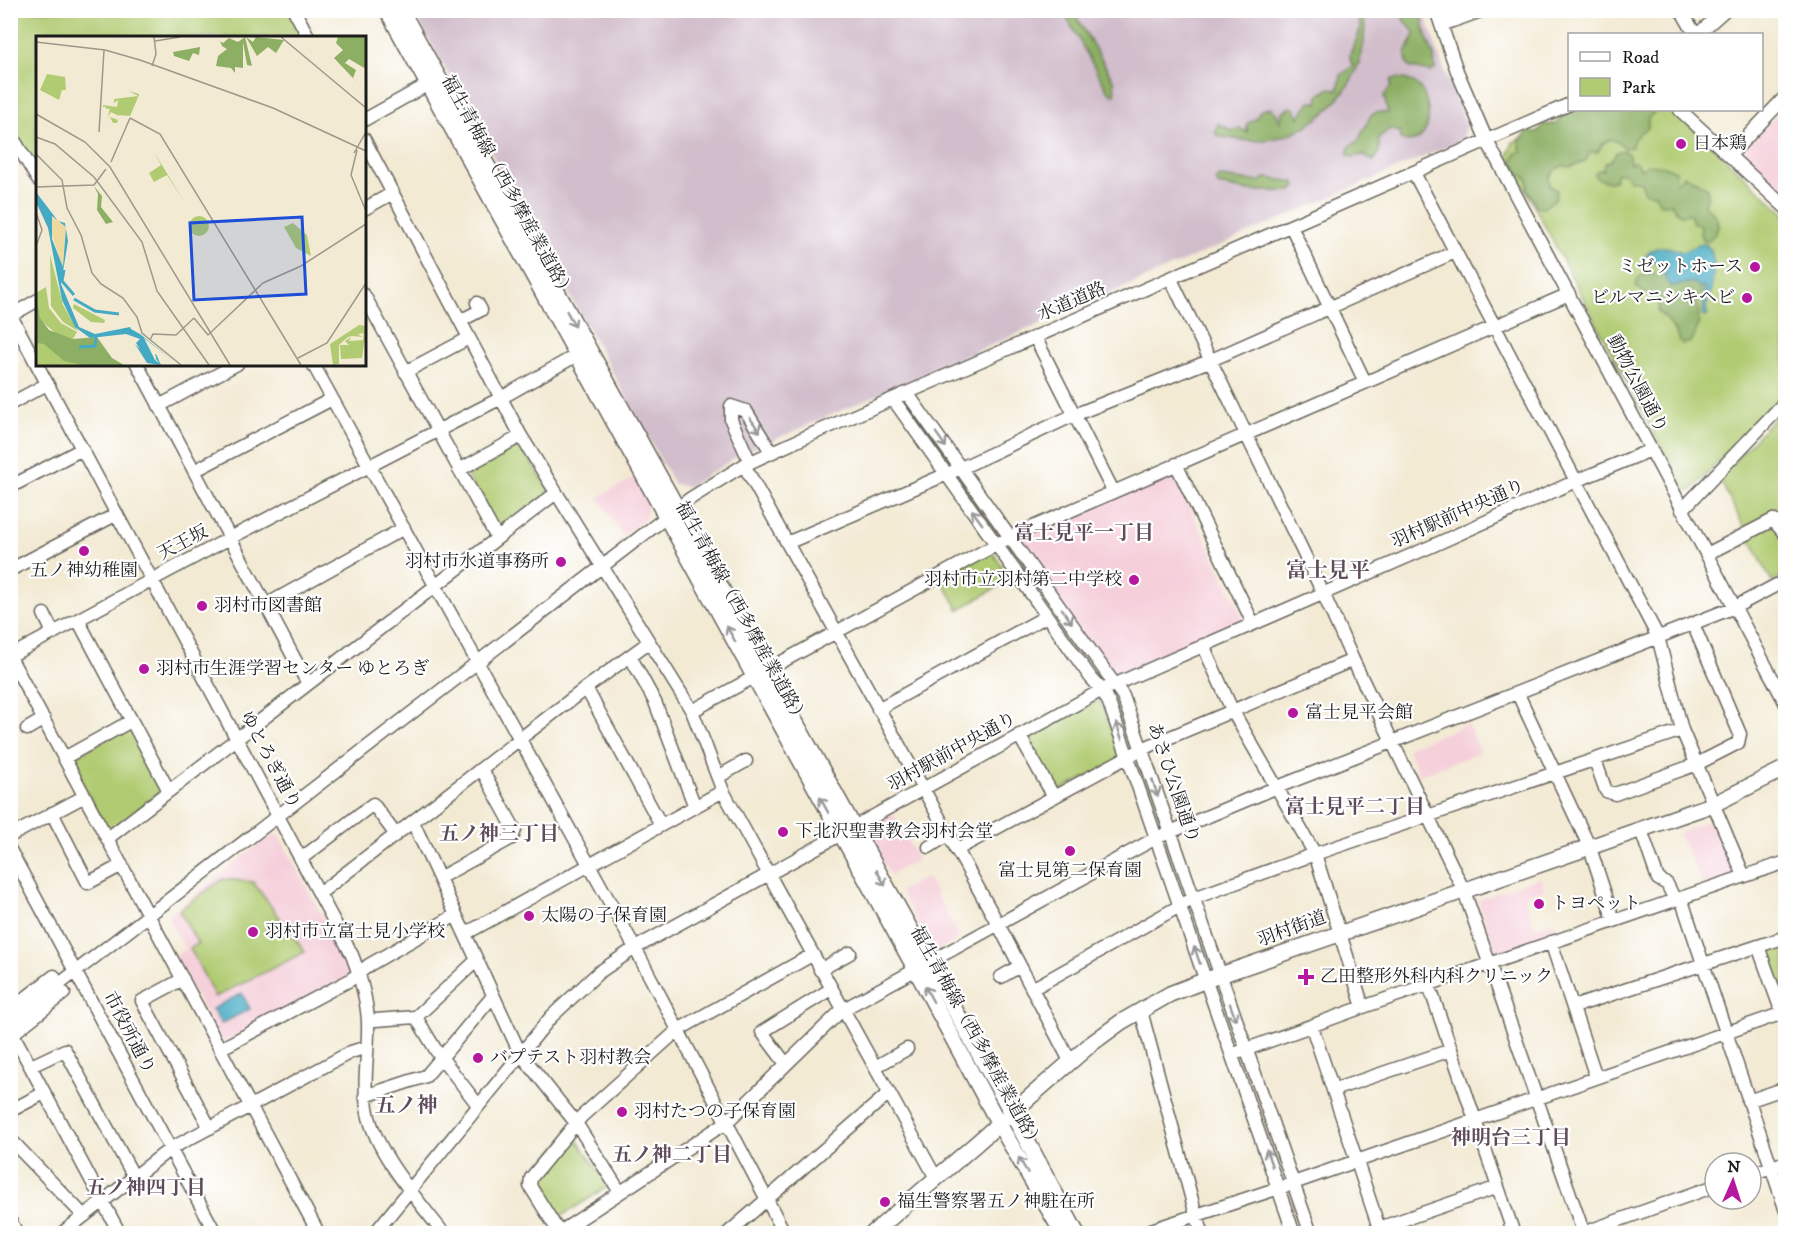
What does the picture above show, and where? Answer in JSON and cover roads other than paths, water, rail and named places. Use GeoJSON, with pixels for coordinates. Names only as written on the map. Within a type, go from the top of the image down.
{"type":"FeatureCollection","features":[{"type":"Feature","properties":{"kind":"main road","name":"福生青梅線（西多摩産業道路）"},"geometry":{"type":"LineString","coordinates":[[387,10],[433,82],[922,966],[1012,1113],[1077,1233]]}},
{"type":"Feature","properties":{"kind":"main road","name":"福生青梅線（西多摩産業道路）"},"geometry":{"type":"LineString","coordinates":[[401,10],[433,82]]}},
{"type":"Feature","properties":{"kind":"main road","name":"羽村街道"},"geometry":{"type":"LineString","coordinates":[[872,1233],[1091,1044],[1170,994],[1338,933],[1714,804],[1785,768]]}},
{"type":"Feature","properties":{"kind":"main road","name":"福生青梅線（西多摩産業道路）"},"geometry":{"type":"LineString","coordinates":[[922,966],[999,1124],[1063,1233]]}},
{"type":"Feature","properties":{"kind":"street"},"geometry":{"type":"LineString","coordinates":[[294,10],[308,36]]}},
{"type":"Feature","properties":{"kind":"street","name":"動物公園通り"},"geometry":{"type":"LineString","coordinates":[[1436,10],[1457,71],[1487,141],[1785,704]]}},
{"type":"Feature","properties":{"kind":"street"},"geometry":{"type":"LineString","coordinates":[[1441,25],[1484,10]]}},
{"type":"Feature","properties":{"kind":"street"},"geometry":{"type":"LineString","coordinates":[[1681,10],[1695,33]]}},
{"type":"Feature","properties":{"kind":"street"},"geometry":{"type":"LineString","coordinates":[[1697,33],[1725,10]]}},
{"type":"Feature","properties":{"kind":"street"},"geometry":{"type":"LineString","coordinates":[[366,119],[433,82]]}},
{"type":"Feature","properties":{"kind":"street"},"geometry":{"type":"LineString","coordinates":[[1730,155],[1785,96]]}},
{"type":"Feature","properties":{"kind":"street","name":"水道道路"},"geometry":{"type":"LineString","coordinates":[[76,972],[712,483],[771,452],[1568,104]]}},
{"type":"Feature","properties":{"kind":"street"},"geometry":{"type":"LineString","coordinates":[[1681,111],[1785,208]]}},
{"type":"Feature","properties":{"kind":"street"},"geometry":{"type":"LineString","coordinates":[[10,133],[36,177]]}},
{"type":"Feature","properties":{"kind":"street"},"geometry":{"type":"LineString","coordinates":[[366,143],[521,436],[692,711],[723,791],[936,1178]]}},
{"type":"Feature","properties":{"kind":"street"},"geometry":{"type":"LineString","coordinates":[[1414,173],[1658,637],[1682,730],[1744,876]]}},
{"type":"Feature","properties":{"kind":"street"},"geometry":{"type":"LineString","coordinates":[[366,208],[393,193]]}},
{"type":"Feature","properties":{"kind":"street"},"geometry":{"type":"LineString","coordinates":[[1291,226],[1365,382]]}},
{"type":"Feature","properties":{"kind":"street"},"geometry":{"type":"LineString","coordinates":[[787,543],[961,468],[1074,415],[1209,361],[1455,252]]}},
{"type":"Feature","properties":{"kind":"street"},"geometry":{"type":"LineString","coordinates":[[1171,279],[1464,891],[1583,1233],[1703,1190]]}},
{"type":"Feature","properties":{"kind":"street"},"geometry":{"type":"LineString","coordinates":[[692,711],[1010,537],[1569,294]]}},
{"type":"Feature","properties":{"kind":"street"},"geometry":{"type":"LineString","coordinates":[[366,299],[497,538]]}},
{"type":"Feature","properties":{"kind":"street"},"geometry":{"type":"LineString","coordinates":[[11,315],[36,301]]}},
{"type":"Feature","properties":{"kind":"street"},"geometry":{"type":"LineString","coordinates":[[460,321],[481,310],[477,303]]}},
{"type":"Feature","properties":{"kind":"street","name":"ゆとろぎ通り"},"geometry":{"type":"LineString","coordinates":[[11,315],[36,362]]}},
{"type":"Feature","properties":{"kind":"street"},"geometry":{"type":"LineString","coordinates":[[1035,337],[1113,491]]}},
{"type":"Feature","properties":{"kind":"street"},"geometry":{"type":"LineString","coordinates":[[405,372],[469,338]]}},
{"type":"Feature","properties":{"kind":"street","name":"天王坂"},"geometry":{"type":"LineString","coordinates":[[10,656],[230,538],[501,398],[582,352]]}},
{"type":"Feature","properties":{"kind":"street","name":"ゆとろぎ通り"},"geometry":{"type":"LineString","coordinates":[[38,366],[352,955],[366,1009],[365,1096],[369,1116],[379,1144],[444,1233]]}},
{"type":"Feature","properties":{"kind":"street"},"geometry":{"type":"LineString","coordinates":[[138,366],[308,684]]}},
{"type":"Feature","properties":{"kind":"street"},"geometry":{"type":"LineString","coordinates":[[159,406],[233,366]]}},
{"type":"Feature","properties":{"kind":"street"},"geometry":{"type":"LineString","coordinates":[[314,366],[635,948],[785,1233]]}},
{"type":"Feature","properties":{"kind":"street"},"geometry":{"type":"LineString","coordinates":[[10,404],[48,384]]}},
{"type":"Feature","properties":{"kind":"street","name":"あさひ公園通り"},"geometry":{"type":"LineString","coordinates":[[907,393],[1123,696],[1194,898],[1232,1054],[1294,1233]]}},
{"type":"Feature","properties":{"kind":"street"},"geometry":{"type":"LineString","coordinates":[[194,471],[332,399]]}},
{"type":"Feature","properties":{"kind":"street","name":"あさひ公園通り"},"geometry":{"type":"LineString","coordinates":[[893,399],[1102,690],[1109,703],[1179,905],[1247,1050],[1311,1233]]}},
{"type":"Feature","properties":{"kind":"street"},"geometry":{"type":"LineString","coordinates":[[1682,510],[1785,401]]}},
{"type":"Feature","properties":{"kind":"street"},"geometry":{"type":"LineString","coordinates":[[771,452],[746,411],[731,405],[731,420],[747,463],[787,543],[998,924],[1070,1061]]}},
{"type":"Feature","properties":{"kind":"street"},"geometry":{"type":"LineString","coordinates":[[459,470],[521,436]]}},
{"type":"Feature","properties":{"kind":"street"},"geometry":{"type":"LineString","coordinates":[[10,487],[82,449]]}},
{"type":"Feature","properties":{"kind":"street","name":"羽村駅前中央通り"},"geometry":{"type":"LineString","coordinates":[[374,1233],[551,1017],[598,973],[635,948],[1102,690],[1651,450]]}},
{"type":"Feature","properties":{"kind":"street"},"geometry":{"type":"LineString","coordinates":[[1176,464],[1252,623]]}},
{"type":"Feature","properties":{"kind":"street"},"geometry":{"type":"LineString","coordinates":[[108,838],[556,493]]}},
{"type":"Feature","properties":{"kind":"street"},"geometry":{"type":"LineString","coordinates":[[10,570],[117,513]]}},
{"type":"Feature","properties":{"kind":"street"},"geometry":{"type":"LineString","coordinates":[[1707,554],[1773,520],[1785,535]]}},
{"type":"Feature","properties":{"kind":"street"},"geometry":{"type":"LineString","coordinates":[[266,605],[404,528]]}},
{"type":"Feature","properties":{"kind":"street"},"geometry":{"type":"LineString","coordinates":[[812,955],[678,1030],[576,1123],[531,1178],[530,1186],[558,1233],[727,1122],[842,1010],[1156,838],[1275,788],[1735,607],[1785,580]]}},
{"type":"Feature","properties":{"kind":"street"},"geometry":{"type":"LineString","coordinates":[[44,614],[53,633]]}},
{"type":"Feature","properties":{"kind":"street"},"geometry":{"type":"LineString","coordinates":[[878,709],[1047,616]]}},
{"type":"Feature","properties":{"kind":"street"},"geometry":{"type":"LineString","coordinates":[[78,620],[169,791]]}},
{"type":"Feature","properties":{"kind":"street"},"geometry":{"type":"LineString","coordinates":[[1595,760],[1606,791],[1614,794],[1697,764],[1738,743],[1740,734],[1693,624]]}},
{"type":"Feature","properties":{"kind":"street"},"geometry":{"type":"LineString","coordinates":[[320,893],[586,688],[650,642]]}},
{"type":"Feature","properties":{"kind":"street"},"geometry":{"type":"LineString","coordinates":[[1203,645],[1232,710],[1315,854],[1363,1007]]}},
{"type":"Feature","properties":{"kind":"street"},"geometry":{"type":"LineString","coordinates":[[10,656],[319,1233]]}},
{"type":"Feature","properties":{"kind":"street"},"geometry":{"type":"LineString","coordinates":[[630,656],[656,702],[695,807]]}},
{"type":"Feature","properties":{"kind":"street"},"geometry":{"type":"LineString","coordinates":[[957,850],[1142,749],[1353,660]]}},
{"type":"Feature","properties":{"kind":"street"},"geometry":{"type":"LineString","coordinates":[[586,688],[661,825]]}},
{"type":"Feature","properties":{"kind":"street"},"geometry":{"type":"LineString","coordinates":[[1518,694],[1590,848],[1614,921]]}},
{"type":"Feature","properties":{"kind":"street"},"geometry":{"type":"LineString","coordinates":[[27,729],[44,719]]}},
{"type":"Feature","properties":{"kind":"street"},"geometry":{"type":"LineString","coordinates":[[64,758],[131,721]]}},
{"type":"Feature","properties":{"kind":"street"},"geometry":{"type":"LineString","coordinates":[[1032,989],[1194,898],[1315,854],[1682,730]]}},
{"type":"Feature","properties":{"kind":"street"},"geometry":{"type":"LineString","coordinates":[[1019,735],[1054,797]]}},
{"type":"Feature","properties":{"kind":"street"},"geometry":{"type":"LineString","coordinates":[[718,777],[746,761]]}},
{"type":"Feature","properties":{"kind":"street"},"geometry":{"type":"LineString","coordinates":[[439,878],[512,838],[515,830],[482,770]]}},
{"type":"Feature","properties":{"kind":"street"},"geometry":{"type":"LineString","coordinates":[[465,934],[723,791]]}},
{"type":"Feature","properties":{"kind":"street"},"geometry":{"type":"LineString","coordinates":[[10,836],[85,796]]}},
{"type":"Feature","properties":{"kind":"street"},"geometry":{"type":"LineString","coordinates":[[302,858],[372,804],[396,835]]}},
{"type":"Feature","properties":{"kind":"street"},"geometry":{"type":"LineString","coordinates":[[52,813],[88,883],[122,865]]}},
{"type":"Feature","properties":{"kind":"street"},"geometry":{"type":"LineString","coordinates":[[413,822],[520,1053],[576,1123],[620,1192]]}},
{"type":"Feature","properties":{"kind":"street"},"geometry":{"type":"LineString","coordinates":[[1641,830],[1658,879],[1667,884],[1678,899],[1703,964],[1785,1211]]}},
{"type":"Feature","properties":{"kind":"street"},"geometry":{"type":"LineString","coordinates":[[929,847],[948,835]]}},
{"type":"Feature","properties":{"kind":"street","name":"市役所通り"},"geometry":{"type":"LineString","coordinates":[[10,850],[216,1233]]}},
{"type":"Feature","properties":{"kind":"street"},"geometry":{"type":"LineString","coordinates":[[1232,1054],[1785,862]]}},
{"type":"Feature","properties":{"kind":"street"},"geometry":{"type":"LineString","coordinates":[[220,1049],[350,980],[456,915]]}},
{"type":"Feature","properties":{"kind":"street"},"geometry":{"type":"LineString","coordinates":[[1573,1007],[1785,937]]}},
{"type":"Feature","properties":{"kind":"street"},"geometry":{"type":"LineString","coordinates":[[1551,942],[1596,1077]]}},
{"type":"Feature","properties":{"kind":"street"},"geometry":{"type":"LineString","coordinates":[[1139,1233],[1279,1188],[1784,1012],[1758,946]]}},
{"type":"Feature","properties":{"kind":"street"},"geometry":{"type":"LineString","coordinates":[[820,970],[850,953]]}},
{"type":"Feature","properties":{"kind":"street"},"geometry":{"type":"LineString","coordinates":[[375,1020],[416,1017],[477,960]]}},
{"type":"Feature","properties":{"kind":"street"},"geometry":{"type":"LineString","coordinates":[[1001,976],[1020,966]]}},
{"type":"Feature","properties":{"kind":"street"},"geometry":{"type":"LineString","coordinates":[[11,1030],[76,972]]}},
{"type":"Feature","properties":{"kind":"street"},"geometry":{"type":"LineString","coordinates":[[10,1010],[54,976]]}},
{"type":"Feature","properties":{"kind":"street"},"geometry":{"type":"LineString","coordinates":[[183,979],[142,1001],[210,1128]]}},
{"type":"Feature","properties":{"kind":"street"},"geometry":{"type":"LineString","coordinates":[[1429,985],[1514,1233]]}},
{"type":"Feature","properties":{"kind":"street"},"geometry":{"type":"LineString","coordinates":[[786,1064],[762,1032],[831,989]]}},
{"type":"Feature","properties":{"kind":"street"},"geometry":{"type":"LineString","coordinates":[[11,1030],[64,993]]}},
{"type":"Feature","properties":{"kind":"street"},"geometry":{"type":"LineString","coordinates":[[365,1096],[426,1076],[493,996]]}},
{"type":"Feature","properties":{"kind":"street"},"geometry":{"type":"LineString","coordinates":[[1141,1011],[1196,1215],[1203,1233]]}},
{"type":"Feature","properties":{"kind":"street"},"geometry":{"type":"LineString","coordinates":[[416,1017],[441,1058],[478,1105]]}},
{"type":"Feature","properties":{"kind":"street"},"geometry":{"type":"LineString","coordinates":[[1312,1027],[1380,1231],[1498,1188]]}},
{"type":"Feature","properties":{"kind":"street"},"geometry":{"type":"LineString","coordinates":[[11,1030],[120,1233]]}},
{"type":"Feature","properties":{"kind":"street"},"geometry":{"type":"LineString","coordinates":[[61,1233],[171,1149],[351,1052],[367,1047]]}},
{"type":"Feature","properties":{"kind":"street"},"geometry":{"type":"LineString","coordinates":[[875,1067],[907,1049]]}},
{"type":"Feature","properties":{"kind":"street"},"geometry":{"type":"LineString","coordinates":[[31,1066],[65,1050],[134,1177]]}},
{"type":"Feature","properties":{"kind":"street"},"geometry":{"type":"LineString","coordinates":[[1333,1090],[1451,1050]]}},
{"type":"Feature","properties":{"kind":"street"},"geometry":{"type":"LineString","coordinates":[[1748,1101],[1785,1088]]}},
{"type":"Feature","properties":{"kind":"street"},"geometry":{"type":"LineString","coordinates":[[10,1111],[44,1093]]}},
{"type":"Feature","properties":{"kind":"street"},"geometry":{"type":"LineString","coordinates":[[727,1233],[889,1094]]}},
{"type":"Feature","properties":{"kind":"street"},"geometry":{"type":"LineString","coordinates":[[10,1139],[84,1216]]}},
{"type":"Feature","properties":{"kind":"street"},"geometry":{"type":"LineString","coordinates":[[1763,1170],[1785,1162]]}},
{"type":"Feature","properties":{"kind":"street"},"geometry":{"type":"LineString","coordinates":[[10,1221],[18,1233]]}},
{"type":"Feature","properties":{"kind":"water"},"geometry":{"type":"Polygon","coordinates":[[[1704,243],[1711,250],[1714,263],[1706,317],[1703,316],[1704,287],[1699,287],[1694,282],[1673,286],[1666,281],[1665,274],[1658,263],[1646,261],[1645,258],[1648,253],[1657,248],[1667,247],[1682,252],[1704,243]]]}},
{"type":"Feature","properties":{"kind":"water"},"geometry":{"type":"Polygon","coordinates":[[[242,993],[250,1009],[221,1024],[212,1009],[242,993]]]}},
{"type":"Feature","properties":{"kind":"place","name":"日本鶏"},"geometry":{"type":"Point","coordinates":[1681,144]}},
{"type":"Feature","properties":{"kind":"place","name":"ミゼットホース"},"geometry":{"type":"Point","coordinates":[1755,267]}},
{"type":"Feature","properties":{"kind":"place","name":"ビルマニシキヘビ"},"geometry":{"type":"Point","coordinates":[1747,298]}},
{"type":"Feature","properties":{"kind":"place","name":"五ノ神幼稚園"},"geometry":{"type":"Point","coordinates":[84,551]}},
{"type":"Feature","properties":{"kind":"place","name":"羽村市水道事務所"},"geometry":{"type":"Point","coordinates":[561,562]}},
{"type":"Feature","properties":{"kind":"place","name":"羽村市立羽村第二中学校"},"geometry":{"type":"Point","coordinates":[1134,580]}},
{"type":"Feature","properties":{"kind":"place","name":"羽村市図書館"},"geometry":{"type":"Point","coordinates":[202,606]}},
{"type":"Feature","properties":{"kind":"place","name":"羽村市生涯学習センター ゆとろぎ"},"geometry":{"type":"Point","coordinates":[144,669]}},
{"type":"Feature","properties":{"kind":"place","name":"富士見平会館"},"geometry":{"type":"Point","coordinates":[1293,713]}},
{"type":"Feature","properties":{"kind":"place","name":"下北沢聖書教会羽村会堂"},"geometry":{"type":"Point","coordinates":[783,832]}},
{"type":"Feature","properties":{"kind":"place","name":"富士見第二保育園"},"geometry":{"type":"Point","coordinates":[1070,851]}},
{"type":"Feature","properties":{"kind":"place","name":"トヨペット"},"geometry":{"type":"Point","coordinates":[1539,904]}},
{"type":"Feature","properties":{"kind":"place","name":"太陽の子保育園"},"geometry":{"type":"Point","coordinates":[529,916]}},
{"type":"Feature","properties":{"kind":"place","name":"羽村市立富士見小学校"},"geometry":{"type":"Point","coordinates":[253,932]}},
{"type":"Feature","properties":{"kind":"place","name":"乙田整形外科内科クリニック"},"geometry":{"type":"Point","coordinates":[1306,977]}},
{"type":"Feature","properties":{"kind":"place","name":"バプテスト羽村教会"},"geometry":{"type":"Point","coordinates":[478,1058]}},
{"type":"Feature","properties":{"kind":"place","name":"羽村たつの子保育園"},"geometry":{"type":"Point","coordinates":[622,1112]}},
{"type":"Feature","properties":{"kind":"place","name":"福生警察署五ノ神駐在所"},"geometry":{"type":"Point","coordinates":[885,1202]}},
{"type":"Feature","properties":{"kind":"district","name":"富士見平一丁目"},"geometry":{"type":"Point","coordinates":[1084,533]}},
{"type":"Feature","properties":{"kind":"district","name":"富士見平"},"geometry":{"type":"Point","coordinates":[1328,571]}},
{"type":"Feature","properties":{"kind":"district","name":"富士見平二丁目"},"geometry":{"type":"Point","coordinates":[1355,807]}},
{"type":"Feature","properties":{"kind":"district","name":"五ノ神三丁目"},"geometry":{"type":"Point","coordinates":[499,834]}},
{"type":"Feature","properties":{"kind":"district","name":"五ノ神"},"geometry":{"type":"Point","coordinates":[406,1106]}},
{"type":"Feature","properties":{"kind":"district","name":"神明台三丁目"},"geometry":{"type":"Point","coordinates":[1511,1138]}},
{"type":"Feature","properties":{"kind":"district","name":"五ノ神二丁目"},"geometry":{"type":"Point","coordinates":[672,1155]}},
{"type":"Feature","properties":{"kind":"district","name":"五ノ神四丁目"},"geometry":{"type":"Point","coordinates":[146,1188]}}]}
